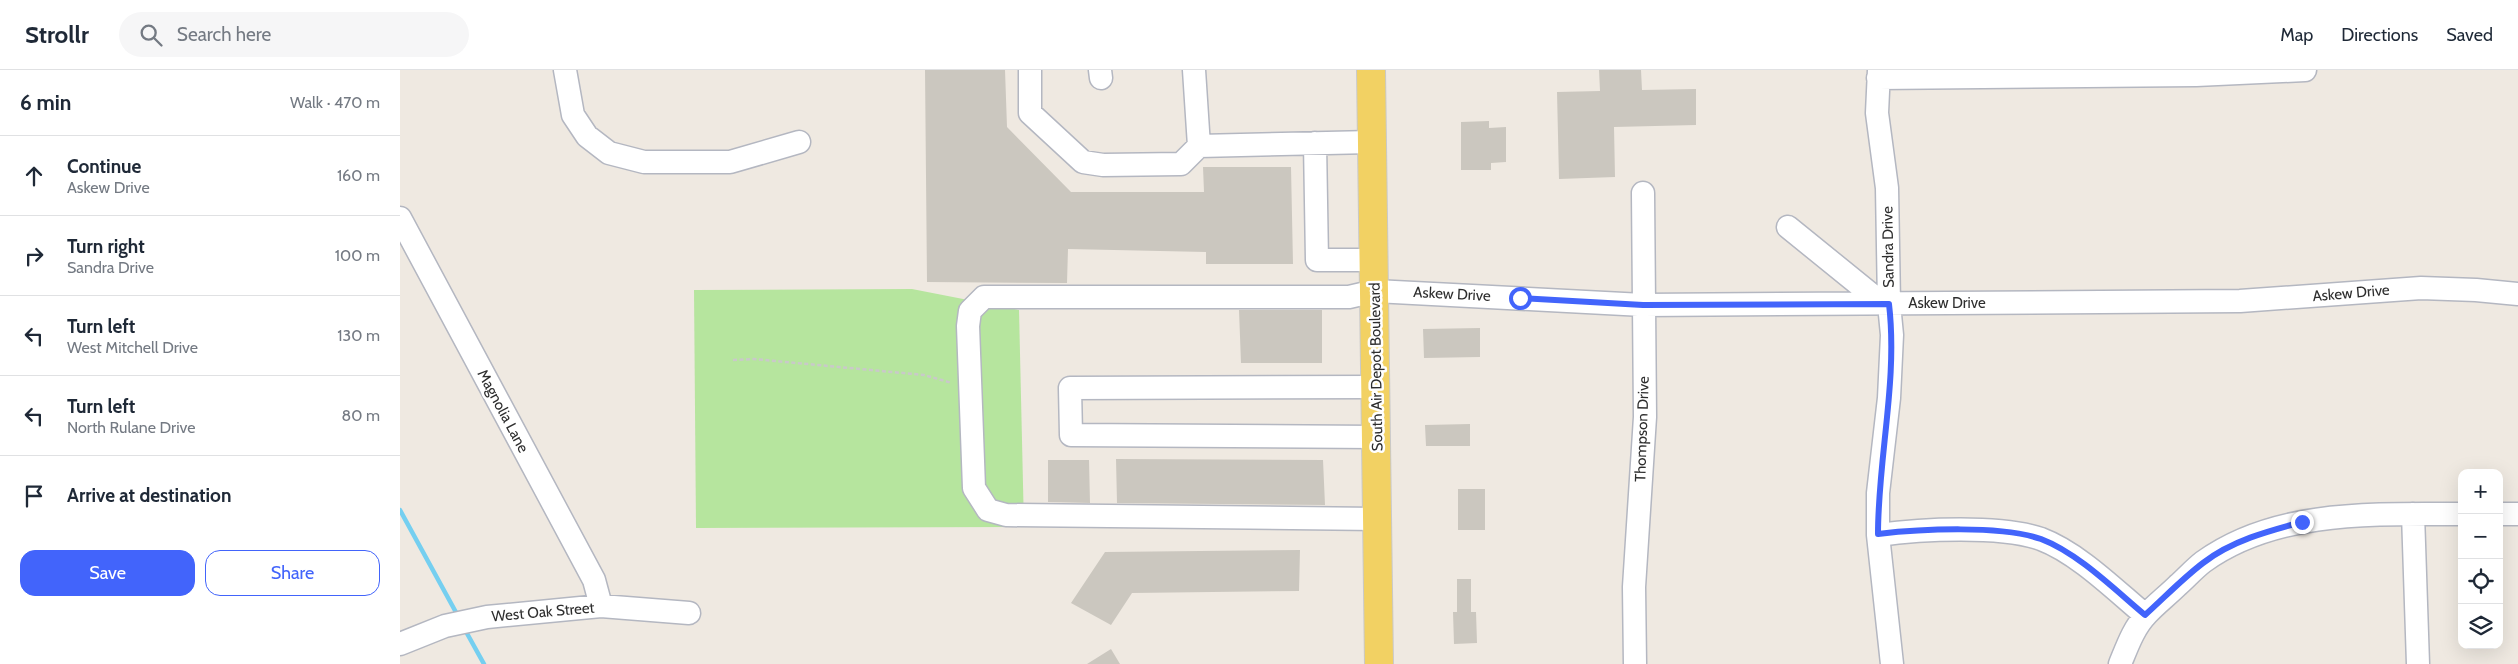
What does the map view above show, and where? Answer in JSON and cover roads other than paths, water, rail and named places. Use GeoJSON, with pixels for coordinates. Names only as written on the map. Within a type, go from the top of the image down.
{"type":"FeatureCollection","features":[{"type":"Feature","properties":{"kind":"main road","name":"South Air Depot Boulevard"},"geometry":{"type":"LineString","coordinates":[[1371,70],[1379,664]]}},
{"type":"Feature","properties":{"kind":"street"},"geometry":{"type":"LineString","coordinates":[[565,70],[573,115],[588,136],[609,153],[644,162],[730,162],[799,142]]}},
{"type":"Feature","properties":{"kind":"street"},"geometry":{"type":"LineString","coordinates":[[1030,70],[1030,113],[1083,162],[1103,165],[1181,164],[1199,146],[1372,142]]}},
{"type":"Feature","properties":{"kind":"street"},"geometry":{"type":"LineString","coordinates":[[1194,70],[1199,146]]}},
{"type":"Feature","properties":{"kind":"street"},"geometry":{"type":"LineString","coordinates":[[1878,74],[2196,75],[2305,70]]}},
{"type":"Feature","properties":{"kind":"street","name":"Sandra Drive"},"geometry":{"type":"LineString","coordinates":[[1878,74],[1877,113],[1887,188],[1886,304],[1892,335],[1889,398],[1878,492],[1878,534],[1892,664]]}},
{"type":"Feature","properties":{"kind":"street"},"geometry":{"type":"LineString","coordinates":[[1315,143],[1317,260],[1374,260]]}},
{"type":"Feature","properties":{"kind":"street","name":"Thompson Drive"},"geometry":{"type":"LineString","coordinates":[[1635,664],[1634,587],[1645,417],[1643,193]]}},
{"type":"Feature","properties":{"kind":"street","name":"Magnolia Lane"},"geometry":{"type":"LineString","coordinates":[[400,218],[594,580],[601,606]]}},
{"type":"Feature","properties":{"kind":"street"},"geometry":{"type":"LineString","coordinates":[[1788,227],[1886,304]]}},
{"type":"Feature","properties":{"kind":"street","name":"Askew Drive"},"geometry":{"type":"LineString","coordinates":[[1377,519],[1006,515],[988,510],[974,488],[970,388],[970,311],[984,297],[1349,297],[1375,291],[1643,305],[2240,301],[2421,288],[2518,294]]}},
{"type":"Feature","properties":{"kind":"street"},"geometry":{"type":"LineString","coordinates":[[1376,387],[1070,388],[1071,435],[1376,437]]}},
{"type":"Feature","properties":{"kind":"street"},"geometry":{"type":"LineString","coordinates":[[2413,514],[2418,664]]}},
{"type":"Feature","properties":{"kind":"street"},"geometry":{"type":"LineString","coordinates":[[2120,664],[2130,641],[2145,615],[2203,562],[2233,545],[2268,531],[2302,522],[2368,515],[2458,514]]}},
{"type":"Feature","properties":{"kind":"street"},"geometry":{"type":"LineString","coordinates":[[2503,514],[2518,514]]}},
{"type":"Feature","properties":{"kind":"street"},"geometry":{"type":"LineString","coordinates":[[1878,534],[1906,531],[2014,532],[2042,540],[2072,555],[2145,615]]}},
{"type":"Feature","properties":{"kind":"street","name":"West Oak Street"},"geometry":{"type":"LineString","coordinates":[[400,644],[445,626],[480,618],[601,606],[689,613]]}},
{"type":"Feature","properties":{"kind":"waterway"},"geometry":{"type":"LineString","coordinates":[[400,510],[458,616]]}},
{"type":"Feature","properties":{"kind":"waterway"},"geometry":{"type":"LineString","coordinates":[[464,628],[484,664]]}}]}
